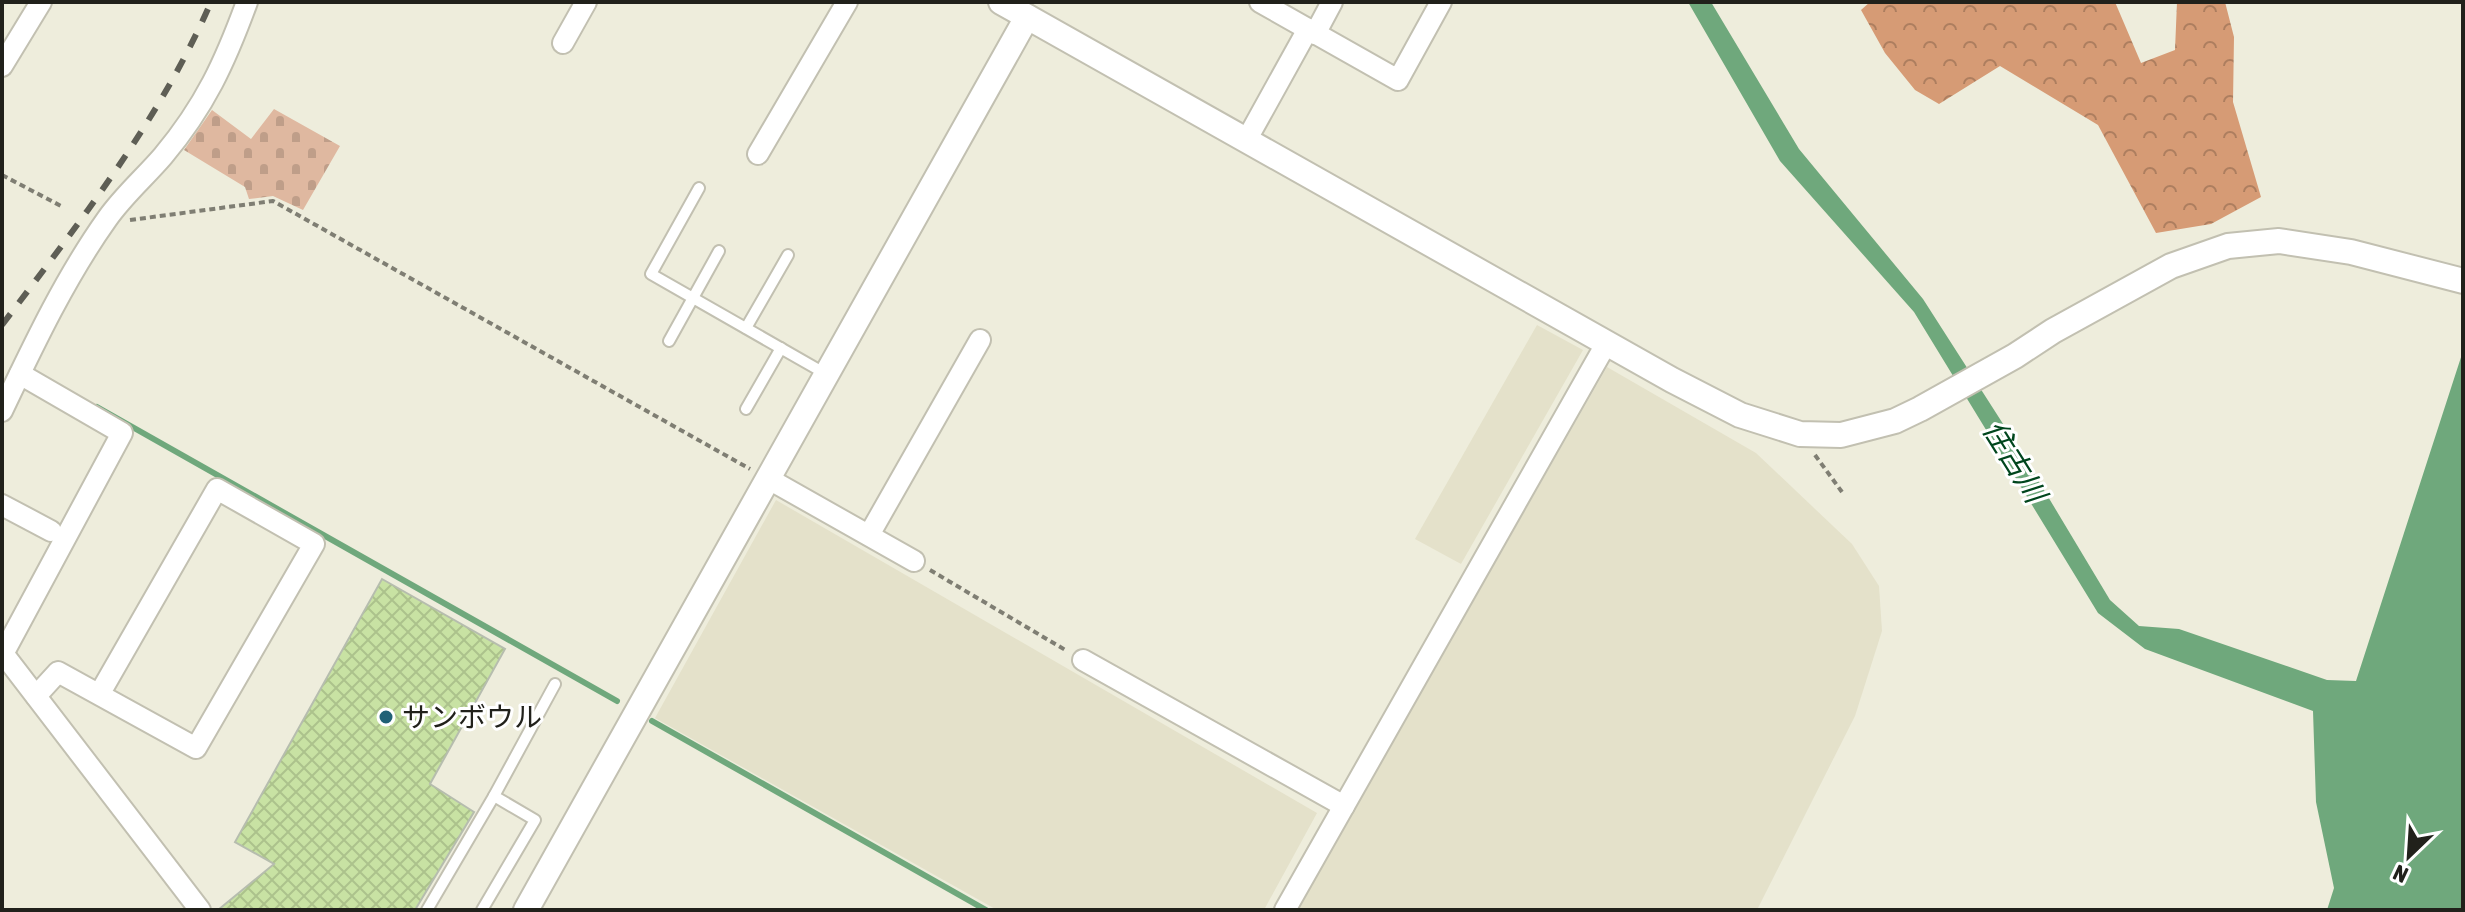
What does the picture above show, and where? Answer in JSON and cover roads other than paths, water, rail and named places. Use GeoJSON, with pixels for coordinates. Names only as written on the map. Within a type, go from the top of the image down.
{"type":"FeatureCollection","features":[{"type":"Feature","properties":{"kind":"street"},"geometry":{"type":"LineString","coordinates":[[2,66],[41,2]]}},
{"type":"Feature","properties":{"kind":"street"},"geometry":{"type":"LineString","coordinates":[[2,411],[69,281],[108,218],[164,155],[201,106],[226,59],[247,2]]}},
{"type":"Feature","properties":{"kind":"street"},"geometry":{"type":"LineString","coordinates":[[563,43],[586,2]]}},
{"type":"Feature","properties":{"kind":"street"},"geometry":{"type":"LineString","coordinates":[[758,154],[847,2]]}},
{"type":"Feature","properties":{"kind":"street"},"geometry":{"type":"LineString","coordinates":[[1001,2],[1606,344],[1740,415],[1800,434],[1841,435],[1895,421],[2171,266],[2228,246],[2279,241],[2351,252],[2463,281]]}},
{"type":"Feature","properties":{"kind":"street"},"geometry":{"type":"LineString","coordinates":[[1260,2],[1398,80],[1441,2]]}},
{"type":"Feature","properties":{"kind":"street"},"geometry":{"type":"LineString","coordinates":[[1247,139],[1332,2]]}},
{"type":"Feature","properties":{"kind":"street"},"geometry":{"type":"LineString","coordinates":[[526,910],[1027,17]]}},
{"type":"Feature","properties":{"kind":"street"},"geometry":{"type":"LineString","coordinates":[[869,535],[980,340]]}},
{"type":"Feature","properties":{"kind":"street"},"geometry":{"type":"LineString","coordinates":[[1285,910],[1606,344]]}},
{"type":"Feature","properties":{"kind":"street"},"geometry":{"type":"LineString","coordinates":[[20,374],[122,433],[2,653],[200,910]]}},
{"type":"Feature","properties":{"kind":"street"},"geometry":{"type":"LineString","coordinates":[[767,478],[914,561]]}},
{"type":"Feature","properties":{"kind":"street"},"geometry":{"type":"LineString","coordinates":[[36,696],[58,672],[196,748],[314,544],[217,489],[100,693]]}},
{"type":"Feature","properties":{"kind":"street"},"geometry":{"type":"LineString","coordinates":[[2,505],[51,531]]}},
{"type":"Feature","properties":{"kind":"street"},"geometry":{"type":"LineString","coordinates":[[1083,660],[1344,806]]}},
{"type":"Feature","properties":{"kind":"lane"},"geometry":{"type":"LineString","coordinates":[[699,188],[651,274],[826,374]]}},
{"type":"Feature","properties":{"kind":"lane"},"geometry":{"type":"LineString","coordinates":[[669,341],[719,251]]}},
{"type":"Feature","properties":{"kind":"lane"},"geometry":{"type":"LineString","coordinates":[[746,328],[788,255]]}},
{"type":"Feature","properties":{"kind":"lane"},"geometry":{"type":"LineString","coordinates":[[746,409],[781,348]]}},
{"type":"Feature","properties":{"kind":"lane"},"geometry":{"type":"LineString","coordinates":[[427,910],[555,684]]}},
{"type":"Feature","properties":{"kind":"lane"},"geometry":{"type":"LineString","coordinates":[[482,910],[535,820],[494,796]]}},
{"type":"Feature","properties":{"kind":"water","name":"住古川"},"geometry":{"type":"Polygon","coordinates":[[[1688,2],[1711,2],[1799,149],[1923,299],[2023,455],[2110,600],[2139,626],[2179,629],[2327,680],[2356,681],[2463,351],[2463,910],[2327,910],[2334,888],[2316,802],[2313,711],[2145,649],[2098,613],[1914,312],[1780,161],[1688,2]]]}},
{"type":"Feature","properties":{"kind":"waterway"},"geometry":{"type":"LineString","coordinates":[[97,407],[617,701]]}},
{"type":"Feature","properties":{"kind":"waterway"},"geometry":{"type":"LineString","coordinates":[[652,721],[986,910]]}},
{"type":"Feature","properties":{"kind":"railway"},"geometry":{"type":"LineString","coordinates":[[2,325],[89,209],[143,129],[191,46],[211,2]]}},
{"type":"Feature","properties":{"kind":"place","name":"サンボウル"},"geometry":{"type":"Point","coordinates":[386,717]}}]}
